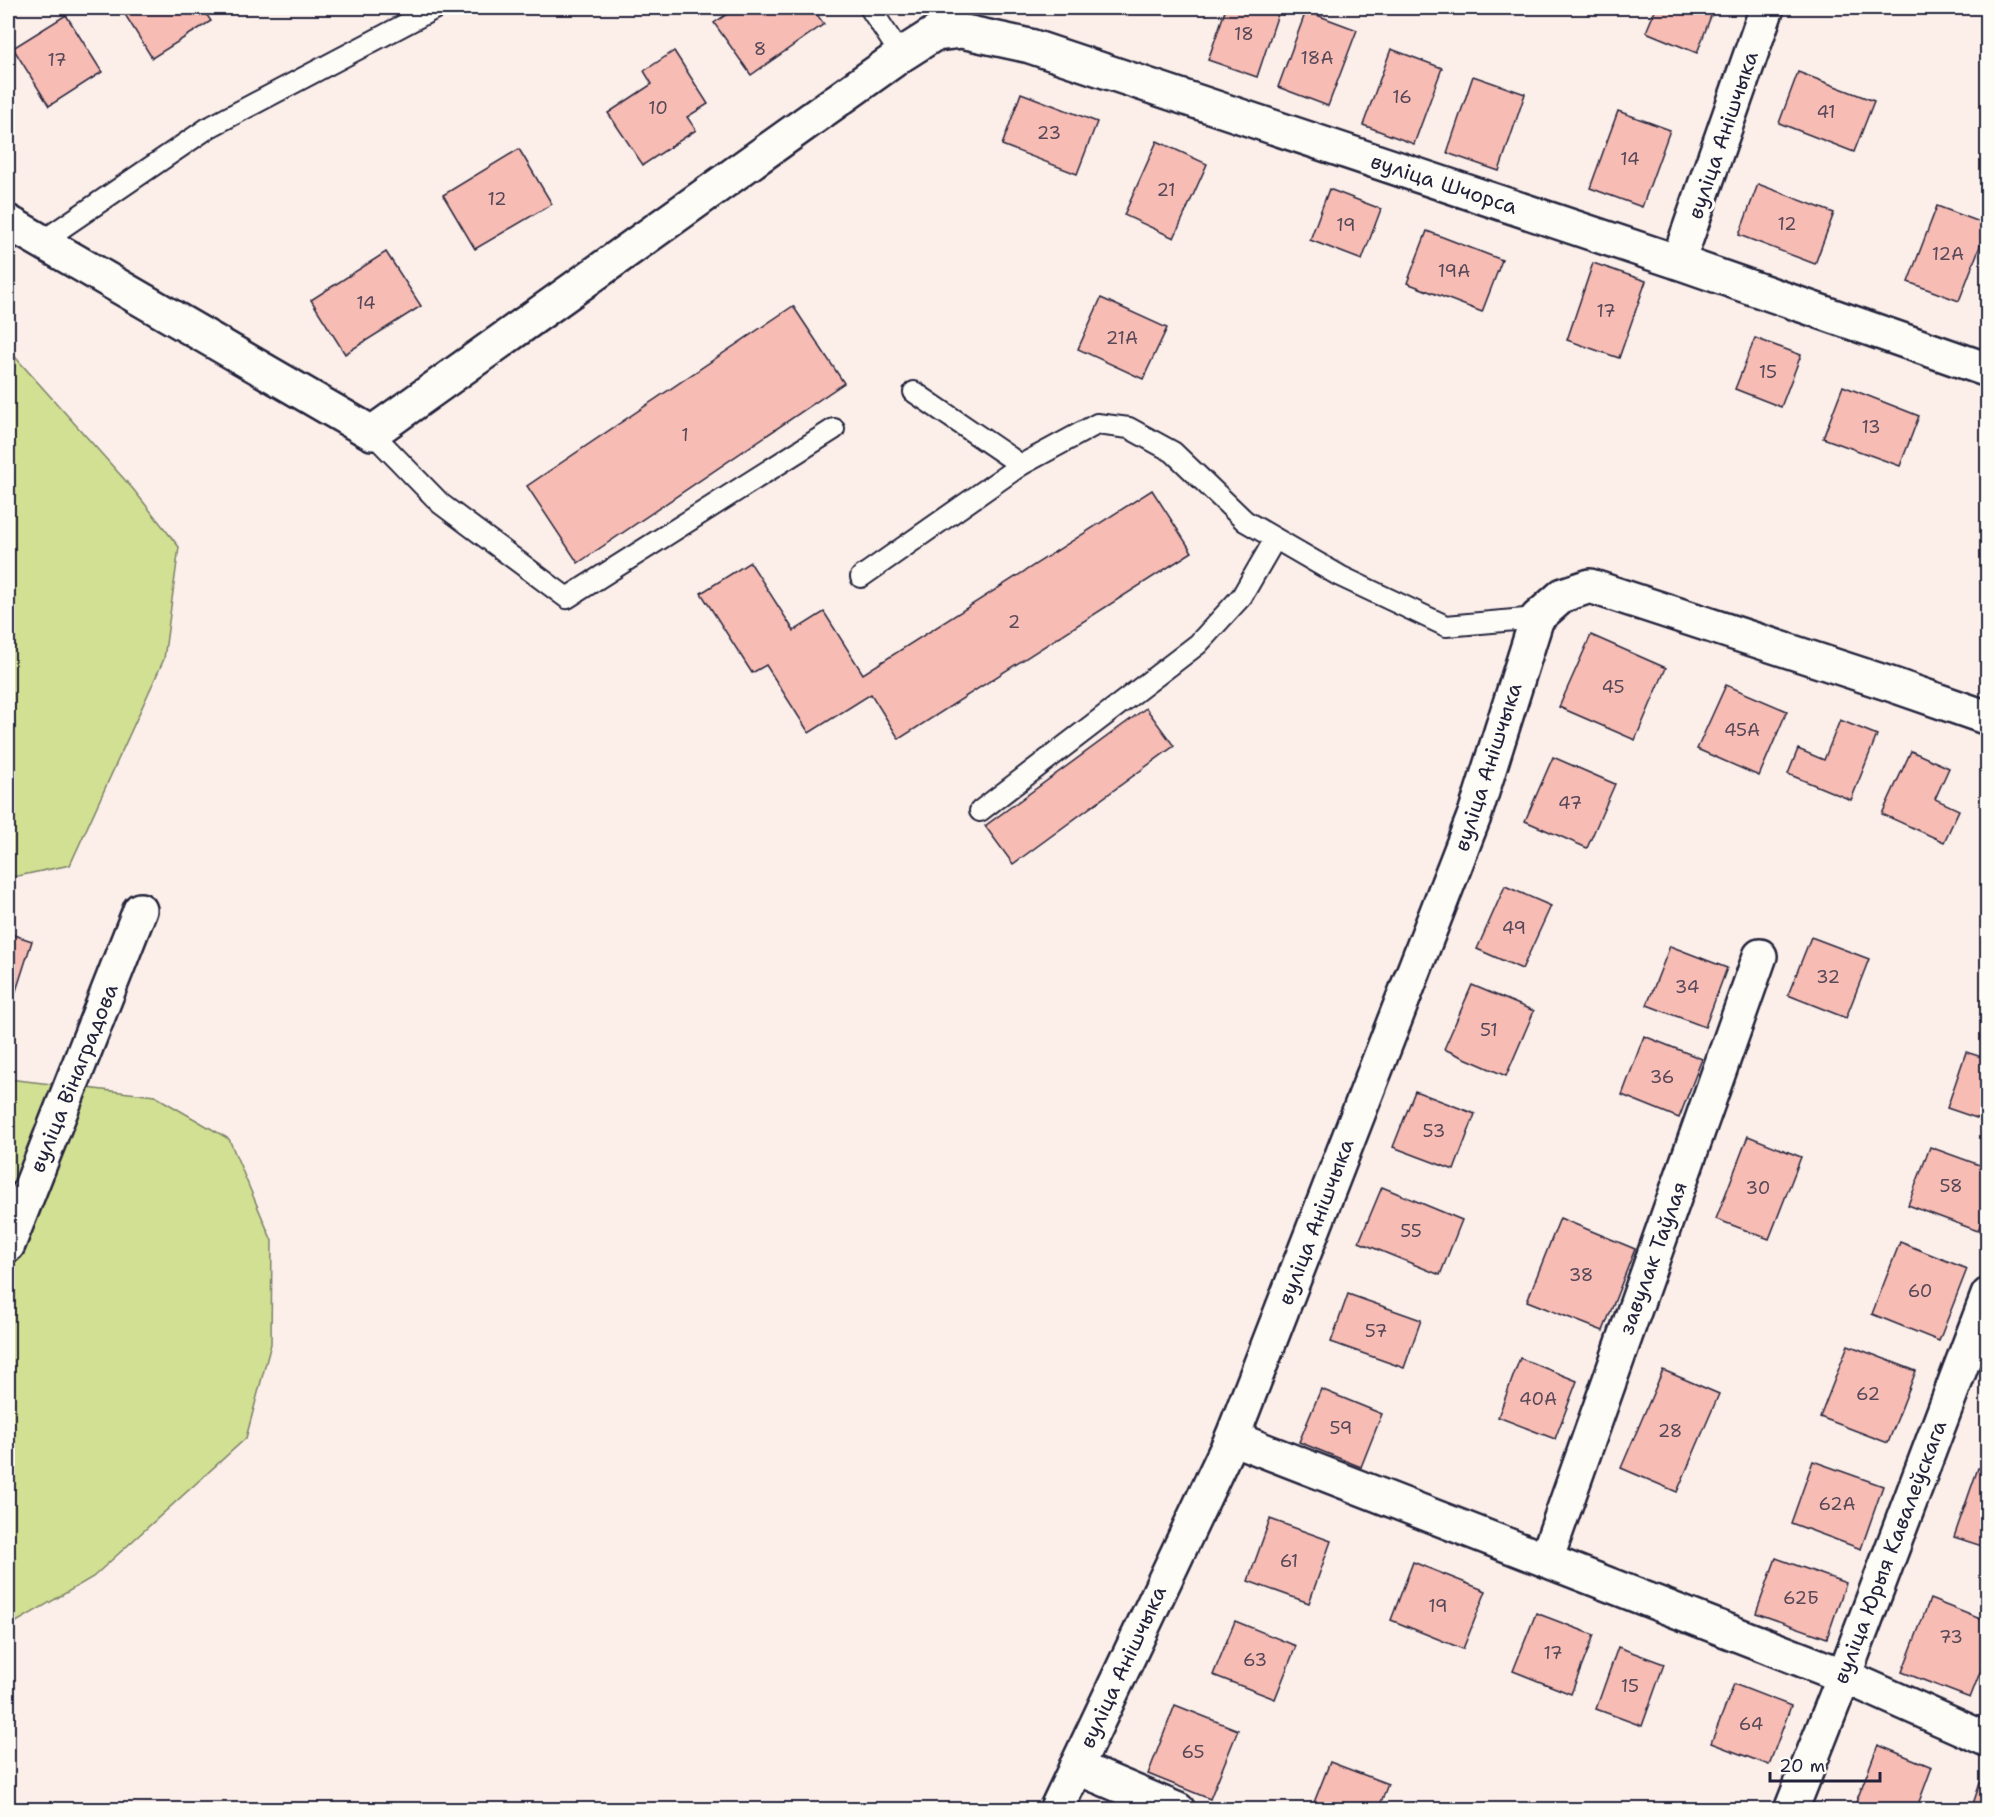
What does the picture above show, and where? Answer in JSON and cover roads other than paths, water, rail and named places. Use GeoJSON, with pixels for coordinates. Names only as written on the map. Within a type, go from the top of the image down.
{"type":"FeatureCollection","features":[{"type":"Feature","properties":{"kind":"street","name":"вуліца Анішчыка"},"geometry":{"type":"LineString","coordinates":[[1678,262],[1767,8]]}},
{"type":"Feature","properties":{"kind":"street","name":"вуліца Шчорса"},"geometry":{"type":"LineString","coordinates":[[372,433],[901,55],[934,34],[961,32],[1030,46],[1678,262],[1988,370]]}},
{"type":"Feature","properties":{"kind":"street"},"geometry":{"type":"LineString","coordinates":[[8,222],[372,433]]}},
{"type":"Feature","properties":{"kind":"street"},"geometry":{"type":"LineString","coordinates":[[1537,618],[1563,594],[1590,586],[1988,718]]}},
{"type":"Feature","properties":{"kind":"street","name":"вуліца Анішчыка"},"geometry":{"type":"LineString","coordinates":[[1056,1809],[1232,1438],[1475,814],[1537,618]]}},
{"type":"Feature","properties":{"kind":"street","name":"вуліца Вінаградова"},"geometry":{"type":"LineString","coordinates":[[8,1245],[140,910]]}},
{"type":"Feature","properties":{"kind":"street","name":"завулак Таўлая"},"geometry":{"type":"LineString","coordinates":[[1546,1560],[1760,956]]}},
{"type":"Feature","properties":{"kind":"street","name":"вуліца Юрыя Кавалеўскага"},"geometry":{"type":"LineString","coordinates":[[1791,1809],[1844,1676],[1988,1294]]}},
{"type":"Feature","properties":{"kind":"street"},"geometry":{"type":"LineString","coordinates":[[1232,1438],[1844,1676],[1988,1740]]}},
{"type":"Feature","properties":{"kind":"street"},"geometry":{"type":"LineString","coordinates":[[1076,1767],[1178,1809]]}},
{"type":"Feature","properties":{"kind":"lane"},"geometry":{"type":"LineString","coordinates":[[41,242],[208,128],[436,8]]}},
{"type":"Feature","properties":{"kind":"lane"},"geometry":{"type":"LineString","coordinates":[[870,8],[901,55]]}},
{"type":"Feature","properties":{"kind":"lane"},"geometry":{"type":"LineString","coordinates":[[914,392],[1022,465]]}},
{"type":"Feature","properties":{"kind":"lane"},"geometry":{"type":"LineString","coordinates":[[861,577],[1022,465],[1097,424],[1129,428],[1173,452],[1245,521],[1340,576],[1446,626],[1537,618]]}},
{"type":"Feature","properties":{"kind":"lane"},"geometry":{"type":"LineString","coordinates":[[372,433],[441,504],[567,598],[834,429]]}},
{"type":"Feature","properties":{"kind":"lane"},"geometry":{"type":"LineString","coordinates":[[980,812],[1198,644],[1242,596],[1275,539]]}}]}
